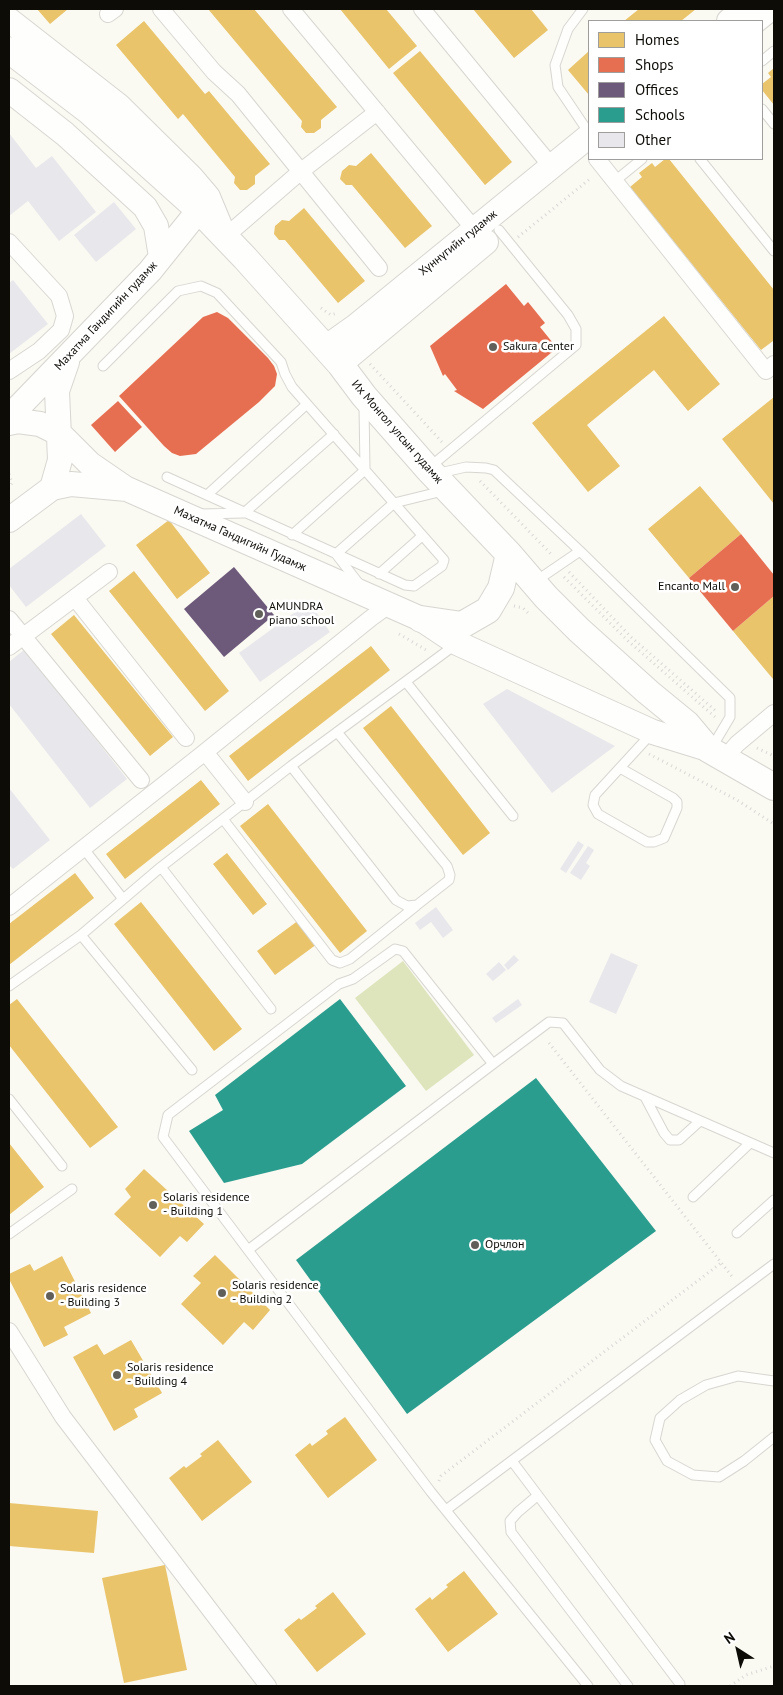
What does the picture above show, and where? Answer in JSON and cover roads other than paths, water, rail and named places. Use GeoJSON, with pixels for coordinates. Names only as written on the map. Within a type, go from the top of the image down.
{"type":"FeatureCollection","features":[{"type":"Feature","properties":{"kind":"main road"},"geometry":{"type":"LineString","coordinates":[[730,20],[744,9]]}},
{"type":"Feature","properties":{"kind":"main road"},"geometry":{"type":"LineString","coordinates":[[756,20],[770,9]]}},
{"type":"Feature","properties":{"kind":"main road"},"geometry":{"type":"LineString","coordinates":[[9,20],[119,106],[190,177],[208,197],[225,237]]}},
{"type":"Feature","properties":{"kind":"main road","name":"Их Монгол улсын гудамж"},"geometry":{"type":"LineString","coordinates":[[9,50],[90,112],[199,210],[343,359],[364,396],[440,472],[509,554],[544,575],[579,630],[687,724],[715,752]]}},
{"type":"Feature","properties":{"kind":"main road"},"geometry":{"type":"LineString","coordinates":[[9,90],[65,134],[145,208],[156,226],[161,257]]}},
{"type":"Feature","properties":{"kind":"main road","name":"Хүннүгийн гудамж"},"geometry":{"type":"LineString","coordinates":[[343,359],[356,326],[476,230],[588,135]]}},
{"type":"Feature","properties":{"kind":"main road","name":"Хүннүгийн гудамж"},"geometry":{"type":"LineString","coordinates":[[343,359],[504,237],[597,161]]}},
{"type":"Feature","properties":{"kind":"main road","name":"Махатма Гандигийн гудамж"},"geometry":{"type":"LineString","coordinates":[[9,417],[150,272],[199,210]]}},
{"type":"Feature","properties":{"kind":"main road"},"geometry":{"type":"LineString","coordinates":[[9,520],[52,488],[60,460],[57,391],[69,356]]}},
{"type":"Feature","properties":{"kind":"main road"},"geometry":{"type":"LineString","coordinates":[[9,424],[18,421],[40,424],[60,434],[90,464],[127,489]]}},
{"type":"Feature","properties":{"kind":"main road","name":"Махатма Гандигийн Гудамж"},"geometry":{"type":"LineString","coordinates":[[52,488],[71,484],[127,489],[421,619]]}},
{"type":"Feature","properties":{"kind":"main road"},"geometry":{"type":"LineString","coordinates":[[421,619],[462,626],[488,610],[501,588],[509,554]]}},
{"type":"Feature","properties":{"kind":"main road","name":"Их Монгол улсын гудамж"},"geometry":{"type":"LineString","coordinates":[[421,619],[457,643],[653,732],[715,752],[774,787]]}},
{"type":"Feature","properties":{"kind":"street"},"geometry":{"type":"LineString","coordinates":[[161,9],[214,72],[238,94],[379,268]]}},
{"type":"Feature","properties":{"kind":"street"},"geometry":{"type":"LineString","coordinates":[[291,9],[476,230]]}},
{"type":"Feature","properties":{"kind":"street"},"geometry":{"type":"LineString","coordinates":[[422,9],[552,167]]}},
{"type":"Feature","properties":{"kind":"street"},"geometry":{"type":"LineString","coordinates":[[225,237],[300,172],[377,112]]}},
{"type":"Feature","properties":{"kind":"street"},"geometry":{"type":"LineString","coordinates":[[597,161],[766,371],[774,364]]}},
{"type":"Feature","properties":{"kind":"street"},"geometry":{"type":"LineString","coordinates":[[9,242],[59,296],[65,316],[61,330],[45,346],[9,371]]}},
{"type":"Feature","properties":{"kind":"street"},"geometry":{"type":"LineString","coordinates":[[9,647],[108,572]]}},
{"type":"Feature","properties":{"kind":"street"},"geometry":{"type":"LineString","coordinates":[[75,598],[186,738]]}},
{"type":"Feature","properties":{"kind":"street"},"geometry":{"type":"LineString","coordinates":[[9,907],[371,618],[380,601]]}},
{"type":"Feature","properties":{"kind":"street"},"geometry":{"type":"LineString","coordinates":[[9,619],[141,780]]}},
{"type":"Feature","properties":{"kind":"street"},"geometry":{"type":"LineString","coordinates":[[715,752],[737,744],[774,713]]}},
{"type":"Feature","properties":{"kind":"street"},"geometry":{"type":"LineString","coordinates":[[205,752],[244,802]]}},
{"type":"Feature","properties":{"kind":"street"},"geometry":{"type":"LineString","coordinates":[[9,1331],[63,1417],[268,1686]]}},
{"type":"Feature","properties":{"kind":"lane"},"geometry":{"type":"LineString","coordinates":[[583,9],[568,29],[555,65],[558,87],[588,132]]}},
{"type":"Feature","properties":{"kind":"lane"},"geometry":{"type":"LineString","coordinates":[[763,60],[774,51]]}},
{"type":"Feature","properties":{"kind":"lane"},"geometry":{"type":"LineString","coordinates":[[763,110],[774,124]]}},
{"type":"Feature","properties":{"kind":"lane"},"geometry":{"type":"LineString","coordinates":[[615,181],[641,160]]}},
{"type":"Feature","properties":{"kind":"lane"},"geometry":{"type":"LineString","coordinates":[[701,160],[774,251]]}},
{"type":"Feature","properties":{"kind":"lane"},"geometry":{"type":"LineString","coordinates":[[336,554],[394,503],[440,472],[576,344],[576,329],[568,315],[504,237]]}},
{"type":"Feature","properties":{"kind":"lane"},"geometry":{"type":"LineString","coordinates":[[103,366],[178,290],[201,286],[217,293],[281,362],[292,386],[444,560],[442,566],[414,586],[405,585],[167,477]]}},
{"type":"Feature","properties":{"kind":"lane"},"geometry":{"type":"LineString","coordinates":[[292,534],[365,470],[364,396]]}},
{"type":"Feature","properties":{"kind":"lane"},"geometry":{"type":"LineString","coordinates":[[207,495],[307,404]]}},
{"type":"Feature","properties":{"kind":"lane"},"geometry":{"type":"LineString","coordinates":[[184,514],[244,513],[334,434]]}},
{"type":"Feature","properties":{"kind":"lane"},"geometry":{"type":"LineString","coordinates":[[440,472],[466,467],[494,470],[730,698],[730,717],[715,752]]}},
{"type":"Feature","properties":{"kind":"lane"},"geometry":{"type":"LineString","coordinates":[[379,574],[422,536]]}},
{"type":"Feature","properties":{"kind":"lane"},"geometry":{"type":"LineString","coordinates":[[544,575],[580,551]]}},
{"type":"Feature","properties":{"kind":"lane"},"geometry":{"type":"LineString","coordinates":[[336,554],[380,601]]}},
{"type":"Feature","properties":{"kind":"lane"},"geometry":{"type":"LineString","coordinates":[[9,986],[81,935],[161,867],[244,802],[457,643]]}},
{"type":"Feature","properties":{"kind":"lane"},"geometry":{"type":"LineString","coordinates":[[406,682],[513,816]]}},
{"type":"Feature","properties":{"kind":"lane"},"geometry":{"type":"LineString","coordinates":[[223,819],[332,960],[340,963],[350,959],[449,880],[450,874],[447,866],[337,732]]}},
{"type":"Feature","properties":{"kind":"lane"},"geometry":{"type":"LineString","coordinates":[[620,768],[677,802],[677,808],[664,838],[654,842],[647,842],[598,814],[593,805],[595,796],[620,768],[638,749],[653,732]]}},
{"type":"Feature","properties":{"kind":"lane"},"geometry":{"type":"LineString","coordinates":[[291,766],[396,900],[407,906],[417,905]]}},
{"type":"Feature","properties":{"kind":"lane"},"geometry":{"type":"LineString","coordinates":[[84,849],[123,899]]}},
{"type":"Feature","properties":{"kind":"lane"},"geometry":{"type":"LineString","coordinates":[[161,867],[271,1009]]}},
{"type":"Feature","properties":{"kind":"lane"},"geometry":{"type":"LineString","coordinates":[[81,935],[192,1070]]}},
{"type":"Feature","properties":{"kind":"lane"},"geometry":{"type":"LineString","coordinates":[[493,1064],[404,950],[395,949],[353,979],[339,984],[168,1115],[163,1137],[431,1492],[588,1686]]}},
{"type":"Feature","properties":{"kind":"lane"},"geometry":{"type":"LineString","coordinates":[[248,1250],[549,1022],[563,1023],[600,1070],[621,1086],[774,1153]]}},
{"type":"Feature","properties":{"kind":"lane"},"geometry":{"type":"LineString","coordinates":[[645,1097],[664,1133],[670,1140],[679,1140],[700,1121]]}},
{"type":"Feature","properties":{"kind":"lane"},"geometry":{"type":"LineString","coordinates":[[9,1099],[62,1166]]}},
{"type":"Feature","properties":{"kind":"lane"},"geometry":{"type":"LineString","coordinates":[[693,1197],[750,1142]]}},
{"type":"Feature","properties":{"kind":"lane"},"geometry":{"type":"LineString","coordinates":[[9,1234],[72,1189]]}},
{"type":"Feature","properties":{"kind":"lane"},"geometry":{"type":"LineString","coordinates":[[737,1233],[774,1200]]}},
{"type":"Feature","properties":{"kind":"lane"},"geometry":{"type":"LineString","coordinates":[[446,1510],[774,1264]]}},
{"type":"Feature","properties":{"kind":"lane"},"geometry":{"type":"LineString","coordinates":[[774,1381],[738,1376],[706,1385],[680,1400],[660,1418],[655,1440],[667,1461],[693,1474],[719,1477],[744,1461],[774,1437]]}},
{"type":"Feature","properties":{"kind":"lane"},"geometry":{"type":"LineString","coordinates":[[512,1461],[680,1684]]}},
{"type":"Feature","properties":{"kind":"lane"},"geometry":{"type":"LineString","coordinates":[[537,1496],[510,1521],[511,1532],[628,1686]]}},
{"type":"Feature","properties":{"kind":"place","name":"Sakura Center"},"geometry":{"type":"Point","coordinates":[493,347]}},
{"type":"Feature","properties":{"kind":"place","name":"Encanto Mall"},"geometry":{"type":"Point","coordinates":[735,587]}},
{"type":"Feature","properties":{"kind":"place","name":"AMUNDRA piano school"},"geometry":{"type":"Point","coordinates":[259,614]}},
{"type":"Feature","properties":{"kind":"place","name":"Solaris residence - Building 1"},"geometry":{"type":"Point","coordinates":[153,1205]}},
{"type":"Feature","properties":{"kind":"place","name":"Орчлон"},"geometry":{"type":"Point","coordinates":[475,1245]}},
{"type":"Feature","properties":{"kind":"place","name":"Solaris residence - Building 2"},"geometry":{"type":"Point","coordinates":[222,1293]}},
{"type":"Feature","properties":{"kind":"place","name":"Solaris residence - Building 3"},"geometry":{"type":"Point","coordinates":[50,1296]}},
{"type":"Feature","properties":{"kind":"place","name":"Solaris residence - Building 4"},"geometry":{"type":"Point","coordinates":[117,1375]}}]}
